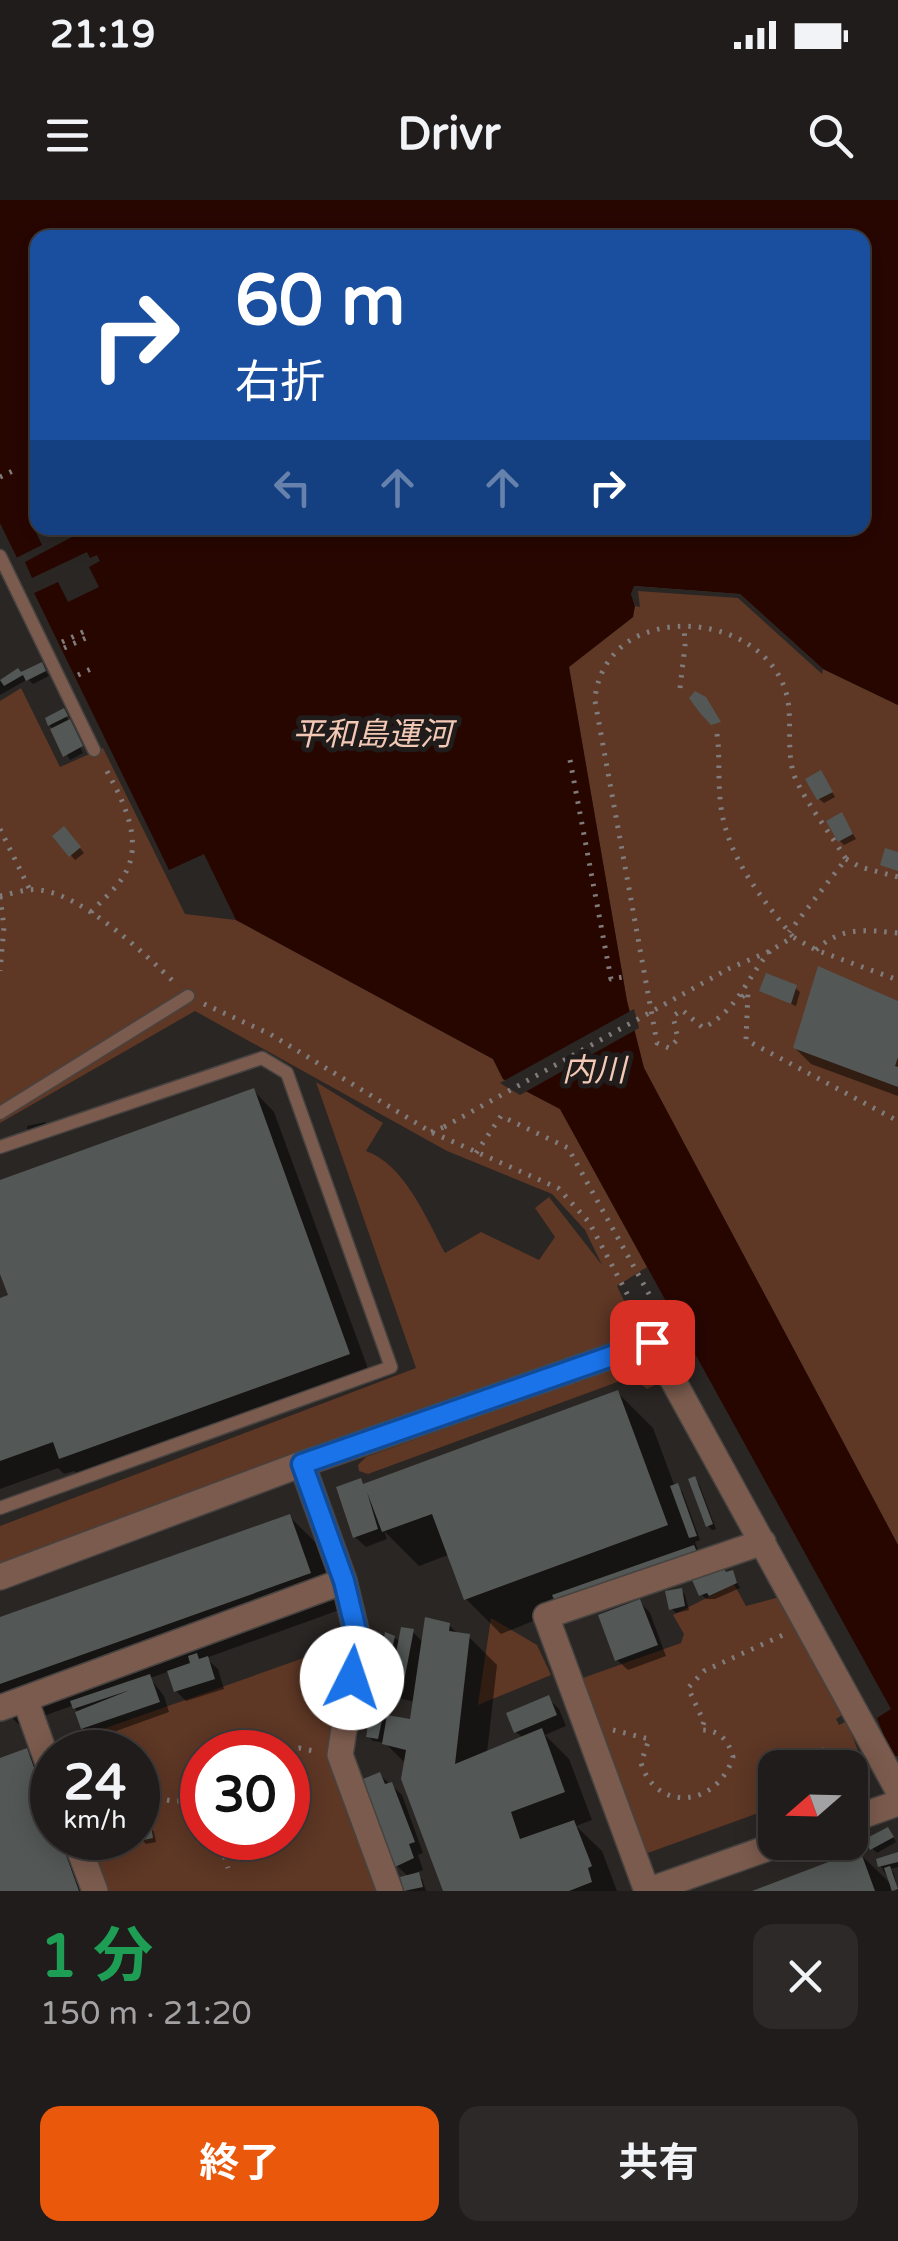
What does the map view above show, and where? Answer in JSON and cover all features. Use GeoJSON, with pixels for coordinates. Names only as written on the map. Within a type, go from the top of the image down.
{"type":"FeatureCollection","features":[{"type":"Feature","properties":{"kind":"street"},"geometry":{"type":"LineString","coordinates":[[0,1578],[302,1464],[652,1342],[898,1790]]}},
{"type":"Feature","properties":{"kind":"street"},"geometry":{"type":"LineString","coordinates":[[302,1464],[344,1581],[358,1639],[340,1755],[390,1891]]}},
{"type":"Feature","properties":{"kind":"street"},"geometry":{"type":"LineString","coordinates":[[758,1852],[646,1891],[546,1616],[762,1542]]}},
{"type":"Feature","properties":{"kind":"street"},"geometry":{"type":"LineString","coordinates":[[0,1708],[344,1581]]}},
{"type":"Feature","properties":{"kind":"street"},"geometry":{"type":"LineString","coordinates":[[25,1699],[36,1730]]}},
{"type":"Feature","properties":{"kind":"street"},"geometry":{"type":"LineString","coordinates":[[868,1814],[898,1803]]}},
{"type":"Feature","properties":{"kind":"street"},"geometry":{"type":"LineString","coordinates":[[84,1860],[95,1891]]}},
{"type":"Feature","properties":{"kind":"lane"},"geometry":{"type":"LineString","coordinates":[[0,556],[94,750]]}},
{"type":"Feature","properties":{"kind":"lane"},"geometry":{"type":"LineString","coordinates":[[0,1113],[188,996]]}},
{"type":"Feature","properties":{"kind":"lane"},"geometry":{"type":"LineString","coordinates":[[0,1147],[262,1058],[286,1073],[391,1367],[0,1508]]}},
{"type":"Feature","properties":{"kind":"path"},"geometry":{"type":"LineString","coordinates":[[0,477],[19,468]]}},
{"type":"Feature","properties":{"kind":"path"},"geometry":{"type":"LineString","coordinates":[[680,688],[684,625]]}},
{"type":"Feature","properties":{"kind":"path"},"geometry":{"type":"LineString","coordinates":[[897,1117],[746,1040],[748,992],[703,1028],[682,1010],[673,1016],[678,1038],[670,1048],[657,1043],[595,701],[604,668],[625,644],[660,628],[684,625],[726,632],[766,658],[786,694],[795,777],[846,858],[860,867],[898,878]]}},
{"type":"Feature","properties":{"kind":"path"},"geometry":{"type":"LineString","coordinates":[[717,734],[720,799],[729,844],[744,872],[791,934],[816,950],[898,980]]}},
{"type":"Feature","properties":{"kind":"path"},"geometry":{"type":"LineString","coordinates":[[91,912],[124,876],[134,850],[128,816],[94,750]]}},
{"type":"Feature","properties":{"kind":"path"},"geometry":{"type":"LineString","coordinates":[[570,760],[611,979],[629,976]]}},
{"type":"Feature","properties":{"kind":"path"},"geometry":{"type":"LineString","coordinates":[[0,829],[30,890]]}},
{"type":"Feature","properties":{"kind":"path"},"geometry":{"type":"LineString","coordinates":[[740,1000],[751,973],[791,934],[846,858]]}},
{"type":"Feature","properties":{"kind":"path"},"geometry":{"type":"LineString","coordinates":[[0,971],[4,927],[0,897],[30,890],[46,891],[91,912],[132,942],[188,996],[270,1034],[430,1132],[558,1188],[589,1222],[652,1342]]}},
{"type":"Feature","properties":{"kind":"path"},"geometry":{"type":"LineString","coordinates":[[816,950],[834,936],[855,930],[898,933]]}},
{"type":"Feature","properties":{"kind":"path"},"geometry":{"type":"LineString","coordinates":[[430,1132],[728,969],[770,952]]}},
{"type":"Feature","properties":{"kind":"path"},"geometry":{"type":"LineString","coordinates":[[476,1153],[501,1116]]}},
{"type":"Feature","properties":{"kind":"path"},"geometry":{"type":"LineString","coordinates":[[605,1728],[649,1739],[641,1762],[649,1781],[668,1795],[698,1797],[721,1781],[733,1757],[720,1734],[701,1730],[704,1722],[688,1688],[704,1670],[809,1625]]}},
{"type":"Feature","properties":{"kind":"path"},"geometry":{"type":"LineString","coordinates":[[226,1860],[228,1868]]}},
{"type":"Feature","properties":{"kind":"shaded area"},"geometry":{"type":"Polygon","coordinates":[[[634,586],[740,594],[823,669],[898,705],[898,1545],[644,1068],[627,1001],[569,667],[633,617],[634,586]]]}},
{"type":"Feature","properties":{"kind":"shaded area"},"geometry":{"type":"Polygon","coordinates":[[[21,688],[60,767],[103,748],[185,914],[236,920],[493,1059],[503,1079],[560,1109],[647,1267],[617,1286],[640,1334],[0,1573],[0,1526],[416,1368],[316,1082],[383,1123],[366,1151],[380,1158],[403,1180],[445,1253],[481,1232],[539,1260],[555,1237],[535,1208],[549,1197],[602,1265],[585,1230],[552,1194],[447,1151],[195,1011],[0,1123],[0,701],[21,688]]]}},
{"type":"Feature","properties":{"kind":"shaded area"},"geometry":{"type":"Polygon","coordinates":[[[619,1366],[641,1369],[657,1384],[647,1389],[631,1377],[368,1474],[359,1471],[358,1465],[366,1457],[619,1366]]]}},
{"type":"Feature","properties":{"kind":"shaded area"},"geometry":{"type":"Polygon","coordinates":[[[734,1584],[746,1606],[783,1596],[845,1713],[836,1719],[839,1725],[847,1721],[858,1750],[758,1750],[758,1813],[645,1854],[580,1679],[681,1643],[684,1634],[673,1615],[734,1584]]]}},
{"type":"Feature","properties":{"kind":"shaded area"},"geometry":{"type":"Polygon","coordinates":[[[491,1618],[537,1645],[551,1675],[478,1705],[491,1618]]]}},
{"type":"Feature","properties":{"kind":"shaded area"},"geometry":{"type":"Polygon","coordinates":[[[349,1642],[332,1761],[382,1891],[105,1891],[93,1860],[160,1860],[160,1730],[100,1730],[349,1642]]]}},
{"type":"Feature","properties":{"kind":"water","name":"平和島運河"},"geometry":{"type":"Polygon","coordinates":[[[0,200],[898,200],[898,705],[823,669],[740,594],[635,586],[631,594],[633,617],[569,667],[627,1001],[644,1068],[898,1545],[898,1756],[892,1756],[877,1718],[891,1709],[560,1109],[503,1079],[493,1059],[236,920],[204,854],[169,870],[0,523],[0,200]]]}},
{"type":"Feature","properties":{"kind":"pier"},"geometry":{"type":"Polygon","coordinates":[[[37,535],[76,535],[25,562],[32,578],[87,552],[90,558],[97,555],[100,561],[89,567],[99,587],[68,602],[58,582],[30,595],[12,560],[42,545],[37,535]]]}},
{"type":"Feature","properties":{"kind":"pier"},"geometry":{"type":"Polygon","coordinates":[[[634,586],[740,594],[823,669],[822,674],[738,598],[638,591],[640,607],[635,606],[631,594],[634,586]]]}},
{"type":"Feature","properties":{"kind":"pier"},"geometry":{"type":"Polygon","coordinates":[[[634,1009],[639,1028],[520,1095],[500,1083],[634,1009]]]}},
{"type":"Feature","properties":{"kind":"building"},"geometry":{"type":"Polygon","coordinates":[[[42,662],[46,671],[26,681],[23,675],[4,686],[0,680],[18,668],[21,672],[42,662]]]}},
{"type":"Feature","properties":{"kind":"building"},"geometry":{"type":"Polygon","coordinates":[[[695,691],[706,697],[721,722],[711,725],[700,713],[689,698],[695,691]]]}},
{"type":"Feature","properties":{"kind":"building"},"geometry":{"type":"Polygon","coordinates":[[[64,708],[68,716],[48,726],[45,718],[64,708]]]}},
{"type":"Feature","properties":{"kind":"building"},"geometry":{"type":"Polygon","coordinates":[[[70,719],[83,746],[63,757],[50,729],[70,719]]]}},
{"type":"Feature","properties":{"kind":"building"},"geometry":{"type":"Polygon","coordinates":[[[821,770],[833,792],[817,800],[805,779],[821,770]]]}},
{"type":"Feature","properties":{"kind":"building"},"geometry":{"type":"Polygon","coordinates":[[[842,812],[853,834],[838,842],[826,821],[842,812]]]}},
{"type":"Feature","properties":{"kind":"building"},"geometry":{"type":"Polygon","coordinates":[[[64,826],[81,847],[69,857],[52,836],[64,826]]]}},
{"type":"Feature","properties":{"kind":"building"},"geometry":{"type":"Polygon","coordinates":[[[885,848],[898,852],[898,871],[880,865],[885,848]]]}},
{"type":"Feature","properties":{"kind":"building"},"geometry":{"type":"Polygon","coordinates":[[[818,966],[898,1001],[898,1087],[793,1048],[818,966]]]}},
{"type":"Feature","properties":{"kind":"building"},"geometry":{"type":"Polygon","coordinates":[[[766,973],[797,985],[791,1004],[759,991],[766,973]]]}},
{"type":"Feature","properties":{"kind":"building"},"geometry":{"type":"Polygon","coordinates":[[[254,1088],[350,1354],[59,1459],[53,1442],[0,1461],[0,1298],[8,1295],[0,1274],[0,1180],[254,1088]]]}},
{"type":"Feature","properties":{"kind":"building"},"geometry":{"type":"Polygon","coordinates":[[[618,1390],[668,1525],[464,1600],[432,1514],[382,1532],[367,1492],[378,1529],[353,1538],[336,1487],[361,1478],[363,1484],[618,1390]]]}},
{"type":"Feature","properties":{"kind":"building"},"geometry":{"type":"Polygon","coordinates":[[[695,1476],[713,1524],[706,1527],[688,1479],[695,1476]]]}},
{"type":"Feature","properties":{"kind":"building"},"geometry":{"type":"Polygon","coordinates":[[[678,1483],[697,1536],[689,1538],[670,1486],[678,1483]]]}},
{"type":"Feature","properties":{"kind":"building"},"geometry":{"type":"Polygon","coordinates":[[[290,1514],[311,1573],[0,1684],[0,1617],[290,1514]]]}},
{"type":"Feature","properties":{"kind":"building"},"geometry":{"type":"Polygon","coordinates":[[[694,1545],[698,1554],[556,1604],[552,1595],[694,1545]]]}},
{"type":"Feature","properties":{"kind":"building"},"geometry":{"type":"Polygon","coordinates":[[[723,1568],[726,1572],[733,1570],[737,1583],[709,1596],[699,1596],[692,1580],[723,1568]]]}},
{"type":"Feature","properties":{"kind":"building"},"geometry":{"type":"Polygon","coordinates":[[[682,1588],[685,1606],[669,1610],[665,1591],[682,1588]]]}},
{"type":"Feature","properties":{"kind":"building"},"geometry":{"type":"Polygon","coordinates":[[[640,1599],[658,1645],[615,1661],[598,1615],[640,1599]]]}},
{"type":"Feature","properties":{"kind":"building"},"geometry":{"type":"Polygon","coordinates":[[[425,1617],[450,1623],[449,1631],[470,1634],[455,1764],[542,1728],[565,1792],[511,1812],[520,1839],[574,1820],[592,1866],[588,1868],[592,1882],[569,1891],[443,1891],[401,1779],[406,1750],[382,1744],[387,1715],[410,1719],[425,1617]]]}},
{"type":"Feature","properties":{"kind":"building"},"geometry":{"type":"Polygon","coordinates":[[[401,1627],[414,1629],[402,1692],[389,1689],[401,1627]]]}},
{"type":"Feature","properties":{"kind":"building"},"geometry":{"type":"Polygon","coordinates":[[[385,1632],[395,1636],[385,1683],[376,1681],[385,1632]]]}},
{"type":"Feature","properties":{"kind":"building"},"geometry":{"type":"Polygon","coordinates":[[[197,1653],[199,1659],[208,1656],[215,1679],[174,1692],[167,1671],[190,1663],[188,1656],[197,1653]]]}},
{"type":"Feature","properties":{"kind":"building"},"geometry":{"type":"Polygon","coordinates":[[[150,1674],[160,1702],[81,1729],[75,1712],[130,1690],[73,1709],[70,1701],[150,1674]]]}},
{"type":"Feature","properties":{"kind":"building"},"geometry":{"type":"Polygon","coordinates":[[[549,1695],[557,1715],[514,1733],[506,1713],[549,1695]]]}},
{"type":"Feature","properties":{"kind":"building"},"geometry":{"type":"Polygon","coordinates":[[[372,1703],[385,1706],[378,1739],[366,1737],[372,1703]]]}},
{"type":"Feature","properties":{"kind":"building"},"geometry":{"type":"Polygon","coordinates":[[[27,1748],[30,1860],[68,1860],[79,1891],[0,1891],[0,1758],[27,1748]]]}},
{"type":"Feature","properties":{"kind":"building"},"geometry":{"type":"Polygon","coordinates":[[[380,1772],[385,1784],[392,1782],[415,1842],[409,1844],[414,1858],[395,1867],[363,1779],[380,1772]]]}},
{"type":"Feature","properties":{"kind":"building"},"geometry":{"type":"Polygon","coordinates":[[[888,1827],[894,1837],[870,1850],[868,1837],[888,1827]]]}},
{"type":"Feature","properties":{"kind":"building"},"geometry":{"type":"Polygon","coordinates":[[[898,1852],[898,1862],[878,1867],[876,1859],[898,1852]]]}},
{"type":"Feature","properties":{"kind":"building"},"geometry":{"type":"Polygon","coordinates":[[[834,1860],[864,1860],[875,1891],[752,1891],[834,1860]]]}},
{"type":"Feature","properties":{"kind":"building"},"geometry":{"type":"Polygon","coordinates":[[[890,1866],[898,1889],[892,1891],[884,1868],[890,1866]]]}},
{"type":"Feature","properties":{"kind":"building"},"geometry":{"type":"Polygon","coordinates":[[[419,1872],[423,1887],[404,1891],[400,1877],[419,1872]]]}},
{"type":"Feature","properties":{"kind":"route"},"geometry":{"type":"LineString","coordinates":[[352,1678],[358,1639],[344,1581],[302,1464],[652,1342]]}},
{"type":"Feature","properties":{"kind":"water label","name":"内川"},"geometry":{"type":"Point","coordinates":[594,1071]}}]}
